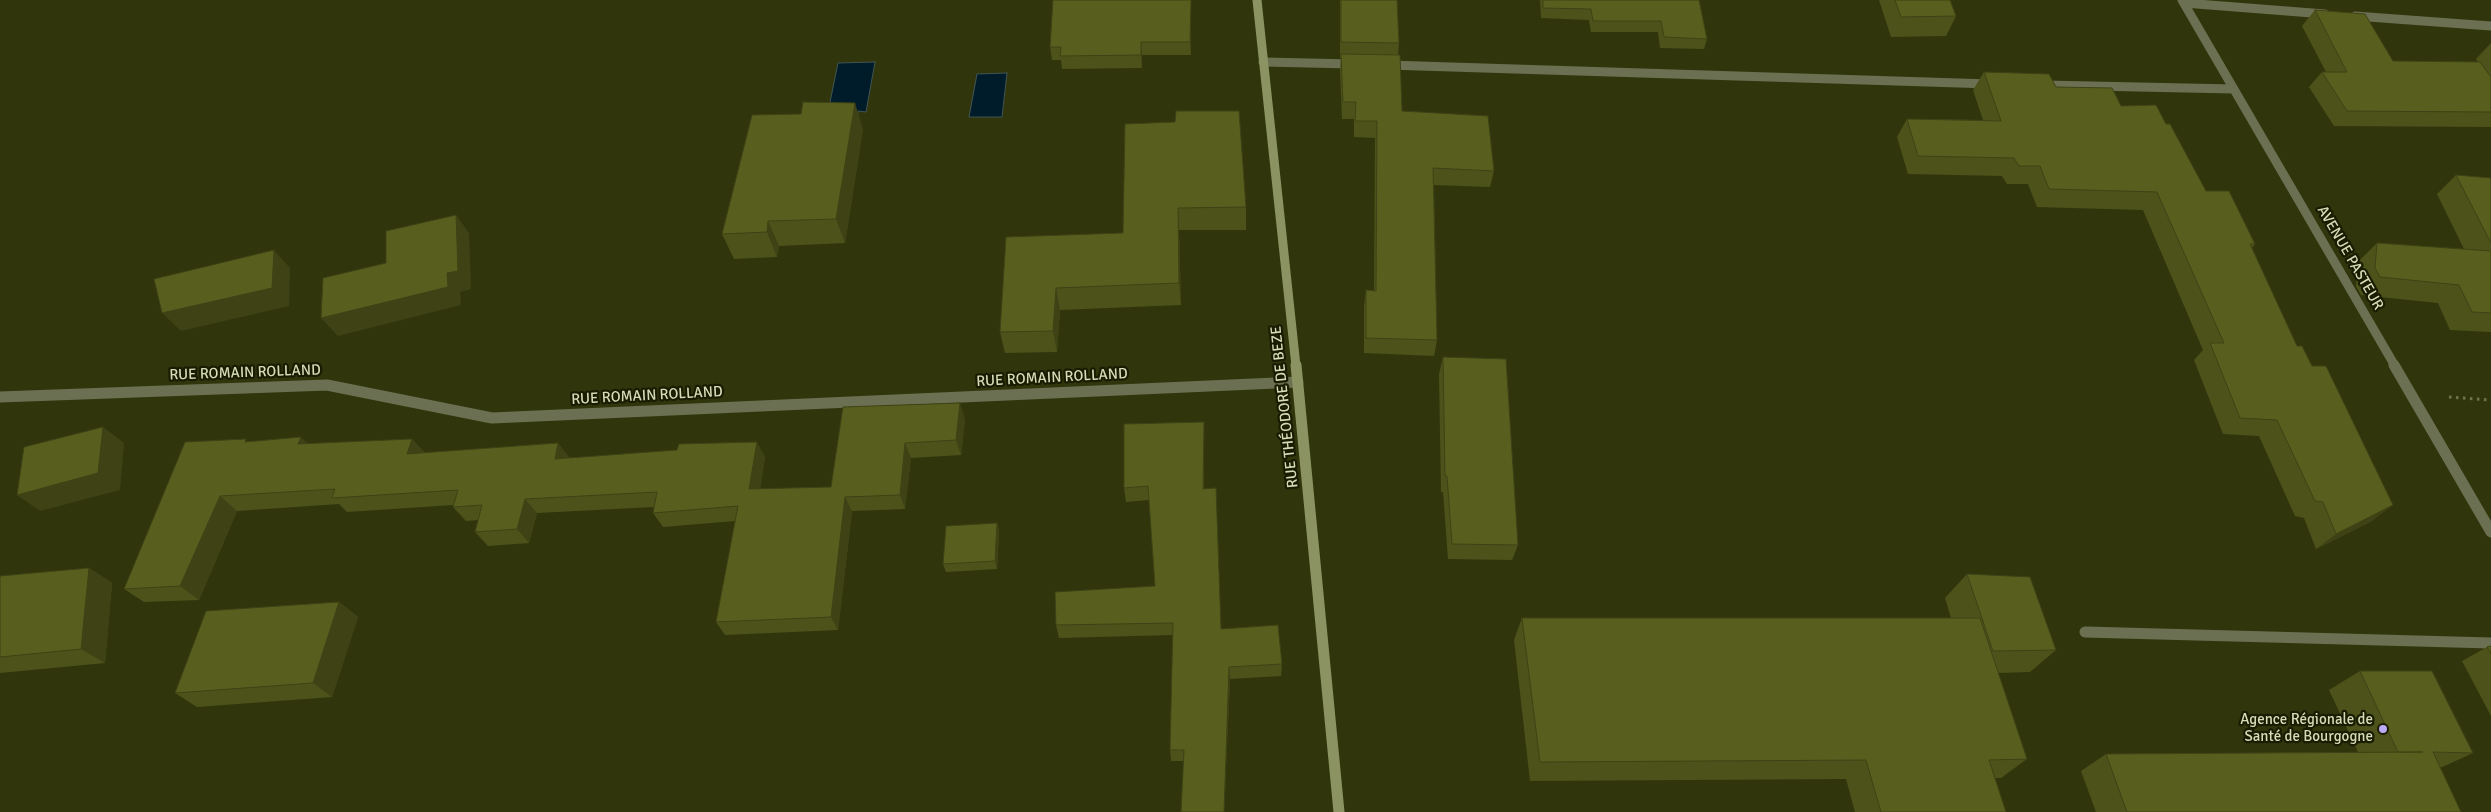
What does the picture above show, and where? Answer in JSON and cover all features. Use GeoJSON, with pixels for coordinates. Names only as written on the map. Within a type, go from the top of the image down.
{"type":"FeatureCollection","features":[{"type":"Feature","properties":{"kind":"street","name":"RUE THÉODORE DE BEZE"},"geometry":{"type":"LineString","coordinates":[[1257,0],[1298,382],[1339,812]]}},
{"type":"Feature","properties":{"kind":"street"},"geometry":{"type":"LineString","coordinates":[[2183,2],[2334,14]]}},
{"type":"Feature","properties":{"kind":"street","name":"AVENUE PASTEUR"},"geometry":{"type":"LineString","coordinates":[[2183,2],[2491,532]]}},
{"type":"Feature","properties":{"kind":"street"},"geometry":{"type":"LineString","coordinates":[[2343,15],[2491,26]]}},
{"type":"Feature","properties":{"kind":"street"},"geometry":{"type":"LineString","coordinates":[[1263,62],[1362,64]]}},
{"type":"Feature","properties":{"kind":"street"},"geometry":{"type":"LineString","coordinates":[[1381,65],[1998,84]]}},
{"type":"Feature","properties":{"kind":"street"},"geometry":{"type":"LineString","coordinates":[[2037,85],[2234,89]]}},
{"type":"Feature","properties":{"kind":"street","name":"RUE ROMAIN ROLLAND"},"geometry":{"type":"LineString","coordinates":[[0,397],[327,385],[492,418],[1298,382]]}},
{"type":"Feature","properties":{"kind":"street"},"geometry":{"type":"LineString","coordinates":[[2085,632],[2491,643]]}},
{"type":"Feature","properties":{"kind":"water"},"geometry":{"type":"Polygon","coordinates":[[[875,62],[866,112],[858,111],[858,114],[828,112],[838,63],[875,62]]]}},
{"type":"Feature","properties":{"kind":"water"},"geometry":{"type":"Polygon","coordinates":[[[1007,73],[1002,117],[969,117],[977,74],[1007,73]]]}},
{"type":"Feature","properties":{"kind":"building"},"geometry":{"type":"Polygon","coordinates":[[[1053,0],[1191,0],[1190,42],[1141,42],[1141,55],[1060,56],[1061,47],[1050,47],[1053,0]]]}},
{"type":"Feature","properties":{"kind":"building"},"geometry":{"type":"Polygon","coordinates":[[[1341,0],[1397,0],[1399,43],[1341,42],[1341,0]]]}},
{"type":"Feature","properties":{"kind":"building"},"geometry":{"type":"Polygon","coordinates":[[[1543,0],[1699,0],[1707,39],[1664,37],[1661,21],[1593,21],[1591,9],[1543,8],[1543,0]]]}},
{"type":"Feature","properties":{"kind":"building"},"geometry":{"type":"Polygon","coordinates":[[[1895,0],[1950,0],[1956,16],[1901,17],[1895,0]]]}},
{"type":"Feature","properties":{"kind":"building"},"geometry":{"type":"Polygon","coordinates":[[[2315,10],[2365,14],[2393,61],[2480,62],[2491,77],[2491,112],[2347,111],[2322,72],[2347,72],[2315,10]]]}},
{"type":"Feature","properties":{"kind":"building"},"geometry":{"type":"Polygon","coordinates":[[[1341,54],[1400,55],[1402,111],[1488,116],[1494,171],[1433,168],[1437,340],[1366,338],[1366,290],[1376,291],[1377,121],[1355,121],[1356,102],[1343,102],[1341,54]]]}},
{"type":"Feature","properties":{"kind":"building"},"geometry":{"type":"Polygon","coordinates":[[[1984,72],[2049,74],[2056,87],[2112,88],[2121,106],[2156,105],[2166,124],[2170,124],[2206,191],[2229,191],[2255,244],[2250,244],[2297,346],[2302,346],[2312,366],[2326,366],[2393,505],[2336,534],[2323,502],[2315,501],[2277,420],[2240,418],[2210,343],[2224,343],[2157,192],[2049,189],[2040,166],[2019,166],[2014,158],[1918,156],[1907,119],[2001,121],[1984,72]]]}},
{"type":"Feature","properties":{"kind":"building"},"geometry":{"type":"Polygon","coordinates":[[[803,102],[855,103],[836,219],[768,221],[767,232],[722,234],[752,115],[801,114],[803,102]]]}},
{"type":"Feature","properties":{"kind":"building"},"geometry":{"type":"Polygon","coordinates":[[[1176,111],[1239,111],[1246,207],[1178,208],[1179,283],[1056,288],[1053,331],[1000,332],[1006,237],[1123,233],[1125,124],[1175,122],[1176,111]]]}},
{"type":"Feature","properties":{"kind":"building"},"geometry":{"type":"Polygon","coordinates":[[[2456,175],[2491,178],[2491,243],[2456,175]]]}},
{"type":"Feature","properties":{"kind":"building"},"geometry":{"type":"Polygon","coordinates":[[[456,215],[458,271],[447,273],[448,287],[321,318],[323,278],[386,263],[386,231],[456,215]]]}},
{"type":"Feature","properties":{"kind":"building"},"geometry":{"type":"Polygon","coordinates":[[[2377,243],[2491,251],[2491,313],[2472,312],[2459,285],[2380,277],[2375,268],[2377,243]]]}},
{"type":"Feature","properties":{"kind":"building"},"geometry":{"type":"Polygon","coordinates":[[[274,250],[272,288],[162,313],[154,279],[274,250]]]}},
{"type":"Feature","properties":{"kind":"building"},"geometry":{"type":"Polygon","coordinates":[[[1443,357],[1506,359],[1518,545],[1452,544],[1447,476],[1445,476],[1443,357]]]}},
{"type":"Feature","properties":{"kind":"building"},"geometry":{"type":"Polygon","coordinates":[[[960,403],[956,440],[905,443],[900,495],[845,497],[831,617],[716,622],[738,506],[653,513],[657,492],[525,499],[517,529],[475,532],[482,505],[453,507],[458,490],[332,498],[335,489],[220,496],[180,586],[124,589],[185,442],[246,439],[245,442],[301,437],[298,444],[412,439],[407,454],[558,443],[555,459],[677,450],[679,444],[757,442],[749,489],[831,487],[843,407],[960,403]]]}},
{"type":"Feature","properties":{"kind":"building"},"geometry":{"type":"Polygon","coordinates":[[[1204,422],[1203,489],[1216,488],[1221,629],[1278,625],[1282,664],[1229,667],[1224,812],[1181,812],[1184,750],[1170,750],[1173,623],[1056,625],[1055,592],[1155,586],[1148,486],[1124,488],[1124,424],[1204,422]]]}},
{"type":"Feature","properties":{"kind":"building"},"geometry":{"type":"Polygon","coordinates":[[[103,427],[98,473],[17,495],[24,447],[103,427]]]}},
{"type":"Feature","properties":{"kind":"building"},"geometry":{"type":"Polygon","coordinates":[[[997,523],[995,561],[943,564],[946,526],[997,523]]]}},
{"type":"Feature","properties":{"kind":"building"},"geometry":{"type":"Polygon","coordinates":[[[89,568],[81,649],[0,657],[0,576],[89,568]]]}},
{"type":"Feature","properties":{"kind":"building"},"geometry":{"type":"Polygon","coordinates":[[[1967,574],[2030,577],[2056,650],[1993,651],[1967,574]]]}},
{"type":"Feature","properties":{"kind":"building"},"geometry":{"type":"Polygon","coordinates":[[[339,602],[313,683],[175,693],[206,611],[339,602]]]}},
{"type":"Feature","properties":{"kind":"building"},"geometry":{"type":"Polygon","coordinates":[[[1522,618],[1980,618],[2027,759],[1989,760],[2006,812],[1881,812],[1866,760],[1540,762],[1522,618]]]}},
{"type":"Feature","properties":{"kind":"building"},"geometry":{"type":"Polygon","coordinates":[[[2491,646],[2491,654],[2487,647],[2491,646]]]}},
{"type":"Feature","properties":{"kind":"building","name":"Agence Régionale de Santé de Bourgogne"},"geometry":{"type":"Polygon","coordinates":[[[2360,671],[2432,671],[2473,753],[2433,752],[2461,812],[2127,812],[2106,754],[2423,752],[2398,752],[2360,671]]]}},
{"type":"Feature","properties":{"kind":"place","name":"Agence Régionale de Santé de Bourgogne"},"geometry":{"type":"Point","coordinates":[2383,729]}}]}
